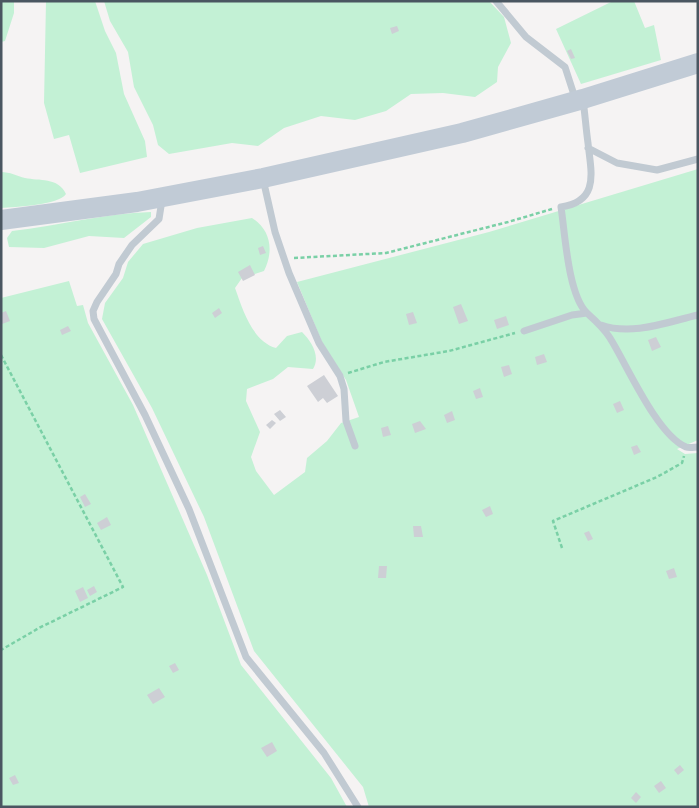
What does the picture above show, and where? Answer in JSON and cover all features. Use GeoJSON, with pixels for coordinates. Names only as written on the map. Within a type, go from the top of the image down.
{"type":"FeatureCollection","features":[{"type":"Feature","properties":{"kind":"street"},"geometry":{"type":"LineString","coordinates":[[1,220],[162,197],[263,178],[462,133],[580,100],[698,63]]}},
{"type":"Feature","properties":{"kind":"lane"},"geometry":{"type":"LineString","coordinates":[[496,1],[526,37],[564,67],[580,100],[592,169],[591,184],[585,196],[574,205],[561,207],[565,250],[580,307],[601,325],[651,411],[672,436],[687,447],[698,447]]}},
{"type":"Feature","properties":{"kind":"lane"},"geometry":{"type":"LineString","coordinates":[[588,148],[617,163],[657,170],[698,159]]}},
{"type":"Feature","properties":{"kind":"lane"},"geometry":{"type":"LineString","coordinates":[[263,178],[275,232],[313,329],[340,376],[346,396],[346,421],[355,446]]}},
{"type":"Feature","properties":{"kind":"lane"},"geometry":{"type":"LineString","coordinates":[[162,197],[159,219],[132,245],[119,264],[116,274],[97,302],[93,311],[94,320],[145,415],[189,509],[246,657],[324,753],[358,807]]}},
{"type":"Feature","properties":{"kind":"lane"},"geometry":{"type":"LineString","coordinates":[[524,330],[572,315],[587,313]]}},
{"type":"Feature","properties":{"kind":"lane"},"geometry":{"type":"LineString","coordinates":[[601,325],[620,330],[650,326],[698,315]]}},
{"type":"Feature","properties":{"kind":"path"},"geometry":{"type":"LineString","coordinates":[[285,256],[296,259],[338,254],[386,253],[561,207]]}},
{"type":"Feature","properties":{"kind":"path"},"geometry":{"type":"LineString","coordinates":[[340,376],[384,362],[450,351],[524,330]]}},
{"type":"Feature","properties":{"kind":"path"},"geometry":{"type":"LineString","coordinates":[[1,355],[123,587],[39,628],[1,650]]}},
{"type":"Feature","properties":{"kind":"path"},"geometry":{"type":"LineString","coordinates":[[562,548],[553,521],[657,477],[682,463],[687,447]]}},
{"type":"Feature","properties":{"kind":"green space"},"geometry":{"type":"Polygon","coordinates":[[[1,1],[14,1],[14,13],[5,41],[1,42],[1,1]]]}},
{"type":"Feature","properties":{"kind":"green space"},"geometry":{"type":"Polygon","coordinates":[[[46,1],[95,1],[105,31],[116,53],[124,94],[145,141],[147,157],[80,173],[69,135],[54,139],[44,103],[46,1]]]}},
{"type":"Feature","properties":{"kind":"green space"},"geometry":{"type":"Polygon","coordinates":[[[104,1],[489,1],[504,17],[511,43],[498,67],[497,82],[475,97],[443,93],[411,94],[386,111],[355,120],[321,116],[284,128],[258,146],[232,143],[169,154],[158,145],[153,125],[134,87],[128,52],[110,21],[104,1]]]}},
{"type":"Feature","properties":{"kind":"green space"},"geometry":{"type":"Polygon","coordinates":[[[613,1],[634,1],[645,28],[654,25],[661,60],[581,84],[556,29],[613,1]]]}},
{"type":"Feature","properties":{"kind":"green space"},"geometry":{"type":"Polygon","coordinates":[[[698,169],[698,440],[677,449],[685,454],[698,453],[698,807],[369,807],[363,787],[254,651],[204,517],[152,408],[102,319],[105,303],[123,278],[128,262],[143,244],[197,228],[252,218],[258,223],[267,235],[270,249],[264,271],[242,278],[235,288],[245,315],[261,339],[276,348],[287,336],[302,332],[312,344],[316,359],[313,369],[288,367],[273,379],[247,389],[246,401],[260,432],[251,457],[256,471],[274,495],[305,472],[307,458],[327,441],[341,423],[359,417],[346,380],[322,342],[297,282],[489,232],[698,169]]]}},
{"type":"Feature","properties":{"kind":"green space"},"geometry":{"type":"Polygon","coordinates":[[[1,172],[53,182],[63,189],[66,194],[62,198],[46,203],[1,208],[1,172]]]}},
{"type":"Feature","properties":{"kind":"green space"},"geometry":{"type":"Polygon","coordinates":[[[151,212],[151,217],[124,238],[89,236],[44,248],[9,247],[7,238],[12,231],[99,217],[151,212]]]}},
{"type":"Feature","properties":{"kind":"green space"},"geometry":{"type":"Polygon","coordinates":[[[69,281],[77,306],[83,305],[88,323],[133,405],[207,575],[241,665],[331,778],[347,807],[1,807],[1,298],[69,281]]]}},
{"type":"Feature","properties":{"kind":"building"},"geometry":{"type":"Polygon","coordinates":[[[397,26],[399,31],[392,34],[390,28],[397,26]]]}},
{"type":"Feature","properties":{"kind":"building"},"geometry":{"type":"Polygon","coordinates":[[[571,49],[575,58],[571,59],[567,51],[571,49]]]}},
{"type":"Feature","properties":{"kind":"building"},"geometry":{"type":"Polygon","coordinates":[[[263,246],[266,253],[260,255],[258,248],[263,246]]]}},
{"type":"Feature","properties":{"kind":"building"},"geometry":{"type":"Polygon","coordinates":[[[250,265],[255,275],[243,281],[238,272],[250,265]]]}},
{"type":"Feature","properties":{"kind":"building"},"geometry":{"type":"Polygon","coordinates":[[[461,304],[468,321],[459,324],[453,307],[461,304]]]}},
{"type":"Feature","properties":{"kind":"building"},"geometry":{"type":"Polygon","coordinates":[[[219,308],[222,313],[215,318],[212,313],[219,308]]]}},
{"type":"Feature","properties":{"kind":"building"},"geometry":{"type":"Polygon","coordinates":[[[6,311],[10,321],[2,324],[1,313],[6,311]]]}},
{"type":"Feature","properties":{"kind":"building"},"geometry":{"type":"Polygon","coordinates":[[[413,312],[417,323],[409,325],[406,314],[413,312]]]}},
{"type":"Feature","properties":{"kind":"building"},"geometry":{"type":"Polygon","coordinates":[[[506,316],[509,325],[497,329],[494,320],[506,316]]]}},
{"type":"Feature","properties":{"kind":"building"},"geometry":{"type":"Polygon","coordinates":[[[68,326],[71,331],[62,335],[60,330],[68,326]]]}},
{"type":"Feature","properties":{"kind":"building"},"geometry":{"type":"Polygon","coordinates":[[[656,337],[661,347],[652,351],[648,340],[656,337]]]}},
{"type":"Feature","properties":{"kind":"building"},"geometry":{"type":"Polygon","coordinates":[[[544,354],[547,362],[537,365],[535,357],[544,354]]]}},
{"type":"Feature","properties":{"kind":"building"},"geometry":{"type":"Polygon","coordinates":[[[509,365],[512,374],[504,377],[501,367],[509,365]]]}},
{"type":"Feature","properties":{"kind":"building"},"geometry":{"type":"Polygon","coordinates":[[[324,375],[338,396],[327,403],[323,398],[318,402],[307,386],[324,375]]]}},
{"type":"Feature","properties":{"kind":"building"},"geometry":{"type":"Polygon","coordinates":[[[480,388],[483,397],[476,399],[473,391],[480,388]]]}},
{"type":"Feature","properties":{"kind":"building"},"geometry":{"type":"Polygon","coordinates":[[[620,401],[624,410],[617,413],[613,404],[620,401]]]}},
{"type":"Feature","properties":{"kind":"building"},"geometry":{"type":"Polygon","coordinates":[[[280,410],[286,417],[280,421],[274,414],[280,410]]]}},
{"type":"Feature","properties":{"kind":"building"},"geometry":{"type":"Polygon","coordinates":[[[452,411],[455,420],[447,423],[444,415],[452,411]]]}},
{"type":"Feature","properties":{"kind":"building"},"geometry":{"type":"Polygon","coordinates":[[[272,420],[276,423],[270,429],[266,425],[272,420]]]}},
{"type":"Feature","properties":{"kind":"building"},"geometry":{"type":"Polygon","coordinates":[[[420,421],[426,429],[415,433],[412,424],[420,421]]]}},
{"type":"Feature","properties":{"kind":"building"},"geometry":{"type":"Polygon","coordinates":[[[388,426],[391,435],[383,437],[381,428],[388,426]]]}},
{"type":"Feature","properties":{"kind":"building"},"geometry":{"type":"Polygon","coordinates":[[[637,445],[641,452],[634,455],[631,447],[637,445]]]}},
{"type":"Feature","properties":{"kind":"building"},"geometry":{"type":"Polygon","coordinates":[[[85,494],[91,504],[85,507],[80,497],[85,494]]]}},
{"type":"Feature","properties":{"kind":"building"},"geometry":{"type":"Polygon","coordinates":[[[490,506],[493,514],[486,517],[482,510],[490,506]]]}},
{"type":"Feature","properties":{"kind":"building"},"geometry":{"type":"Polygon","coordinates":[[[107,517],[111,525],[101,530],[97,523],[107,517]]]}},
{"type":"Feature","properties":{"kind":"building"},"geometry":{"type":"Polygon","coordinates":[[[413,526],[421,526],[423,537],[414,537],[413,526]]]}},
{"type":"Feature","properties":{"kind":"building"},"geometry":{"type":"Polygon","coordinates":[[[589,531],[593,539],[588,541],[584,533],[589,531]]]}},
{"type":"Feature","properties":{"kind":"building"},"geometry":{"type":"Polygon","coordinates":[[[379,566],[387,566],[386,578],[378,578],[379,566]]]}},
{"type":"Feature","properties":{"kind":"building"},"geometry":{"type":"Polygon","coordinates":[[[674,568],[677,577],[669,579],[666,571],[674,568]]]}},
{"type":"Feature","properties":{"kind":"building"},"geometry":{"type":"Polygon","coordinates":[[[94,586],[97,592],[90,596],[87,590],[94,586]]]}},
{"type":"Feature","properties":{"kind":"building"},"geometry":{"type":"Polygon","coordinates":[[[83,587],[88,598],[80,602],[75,591],[83,587]]]}},
{"type":"Feature","properties":{"kind":"building"},"geometry":{"type":"Polygon","coordinates":[[[175,663],[179,670],[173,673],[169,666],[175,663]]]}},
{"type":"Feature","properties":{"kind":"building"},"geometry":{"type":"Polygon","coordinates":[[[159,688],[165,697],[153,704],[147,695],[159,688]]]}},
{"type":"Feature","properties":{"kind":"building"},"geometry":{"type":"Polygon","coordinates":[[[272,742],[277,751],[267,757],[261,748],[272,742]]]}},
{"type":"Feature","properties":{"kind":"building"},"geometry":{"type":"Polygon","coordinates":[[[680,765],[684,770],[678,775],[674,770],[680,765]]]}},
{"type":"Feature","properties":{"kind":"building"},"geometry":{"type":"Polygon","coordinates":[[[15,775],[19,783],[13,785],[9,778],[15,775]]]}},
{"type":"Feature","properties":{"kind":"building"},"geometry":{"type":"Polygon","coordinates":[[[661,781],[666,788],[659,793],[654,786],[661,781]]]}},
{"type":"Feature","properties":{"kind":"building"},"geometry":{"type":"Polygon","coordinates":[[[636,792],[641,797],[636,803],[631,798],[636,792]]]}}]}
